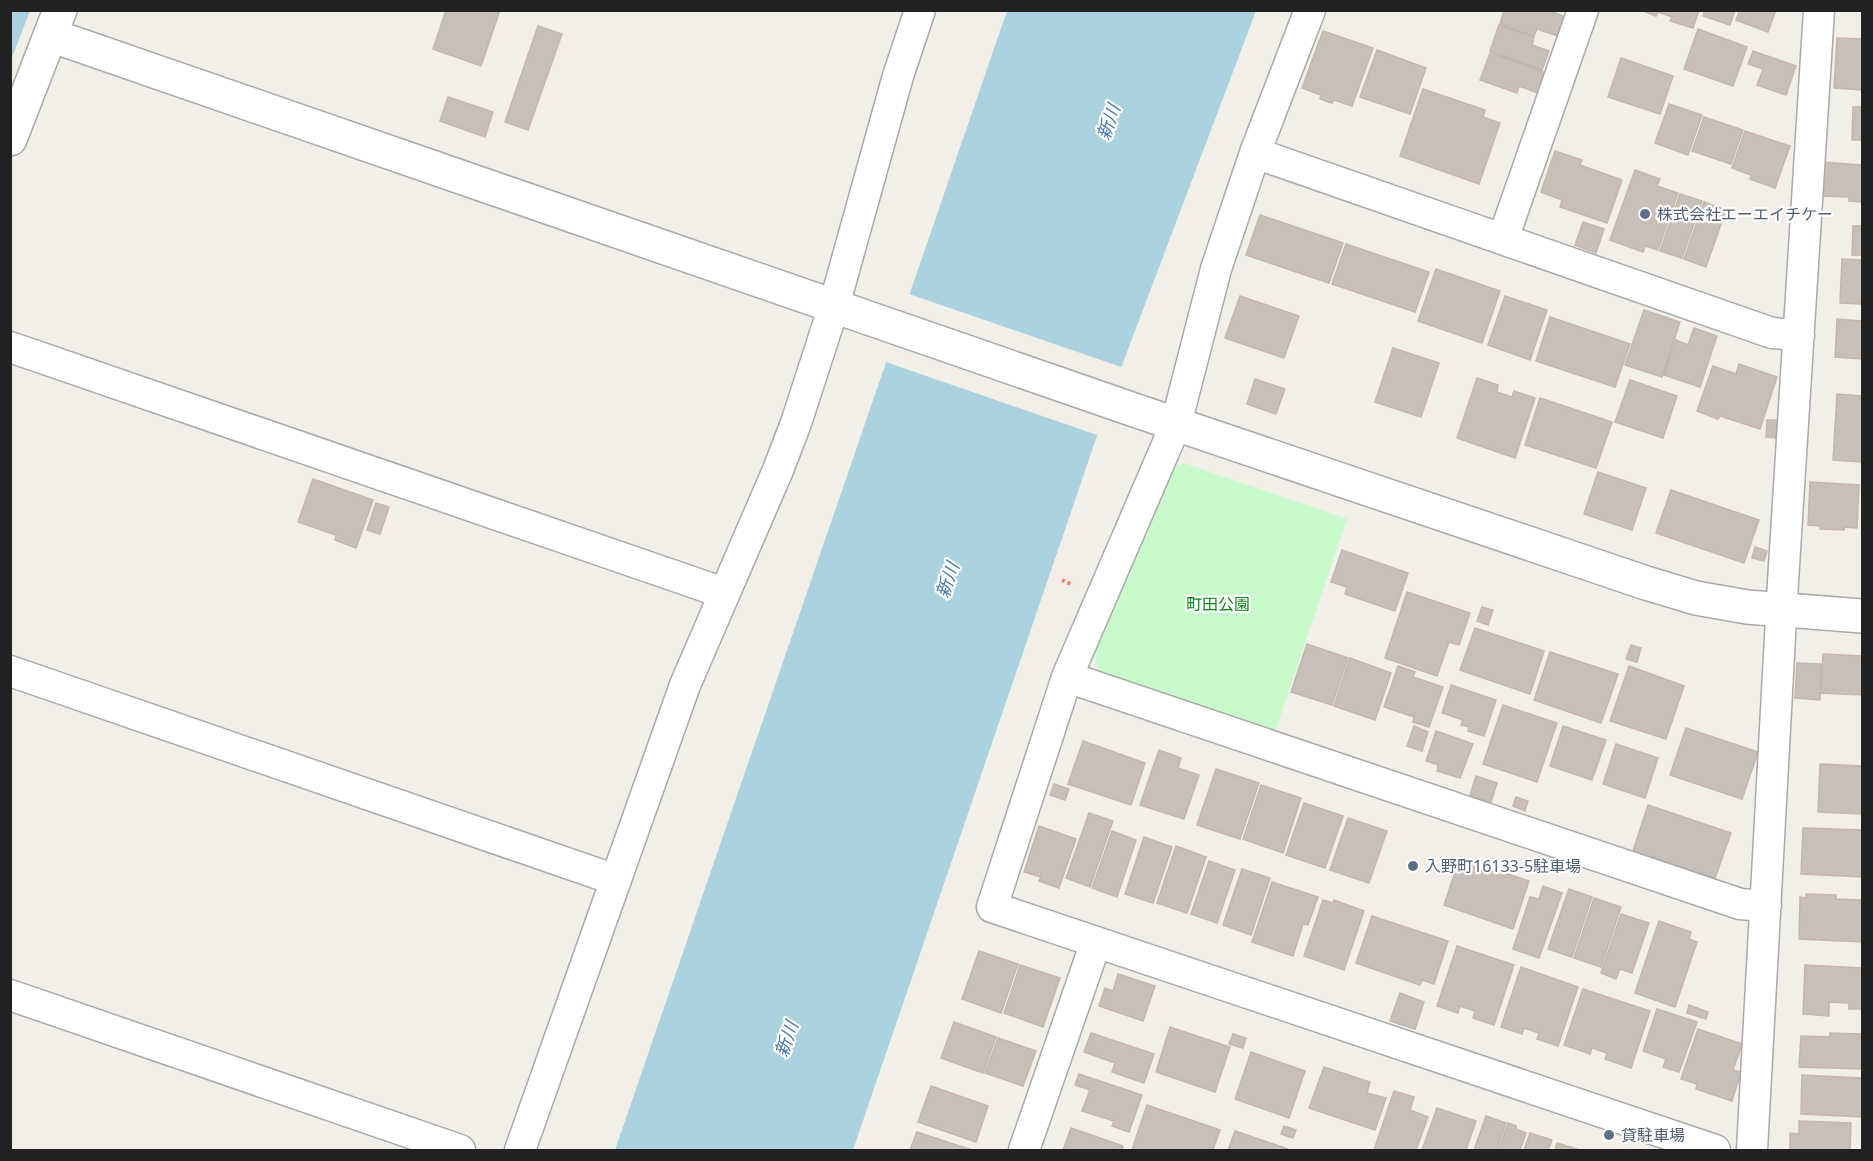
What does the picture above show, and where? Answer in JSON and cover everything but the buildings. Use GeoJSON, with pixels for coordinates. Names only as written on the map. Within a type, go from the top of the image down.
{"type":"FeatureCollection","features":[{"type":"Feature","properties":{"kind":"street"},"geometry":{"type":"LineString","coordinates":[[1310,10],[1255,153],[1216,269],[1176,424],[1067,677],[992,907],[1715,1150]]}},
{"type":"Feature","properties":{"kind":"street"},"geometry":{"type":"LineString","coordinates":[[1503,239],[1583,10]]}},
{"type":"Feature","properties":{"kind":"street"},"geometry":{"type":"LineString","coordinates":[[1752,1150],[1819,10]]}},
{"type":"Feature","properties":{"kind":"street"},"geometry":{"type":"LineString","coordinates":[[520,1150],[685,685],[849,311],[898,76],[920,11]]}},
{"type":"Feature","properties":{"kind":"street"},"geometry":{"type":"LineString","coordinates":[[10,139],[55,23],[849,311],[1646,583],[1696,598],[1782,611],[1863,616]]}},
{"type":"Feature","properties":{"kind":"street"},"geometry":{"type":"LineString","coordinates":[[1255,153],[1773,333],[1799,335]]}},
{"type":"Feature","properties":{"kind":"street"},"geometry":{"type":"LineString","coordinates":[[10,347],[724,593]]}},
{"type":"Feature","properties":{"kind":"street"},"geometry":{"type":"LineString","coordinates":[[10,671],[616,880]]}},
{"type":"Feature","properties":{"kind":"street"},"geometry":{"type":"LineString","coordinates":[[1067,677],[1740,904],[1766,906]]}},
{"type":"Feature","properties":{"kind":"street"},"geometry":{"type":"LineString","coordinates":[[1024,1150],[1096,942]]}},
{"type":"Feature","properties":{"kind":"street"},"geometry":{"type":"LineString","coordinates":[[10,995],[460,1150]]}},
{"type":"Feature","properties":{"kind":"green space","name":"町田公園"},"geometry":{"type":"Polygon","coordinates":[[[1184,463],[1347,519],[1275,732],[1101,673],[1092,653],[1172,468],[1184,463]]]}},
{"type":"Feature","properties":{"kind":"water"},"geometry":{"type":"Polygon","coordinates":[[[10,11],[30,11],[11,60],[10,11]]]}},
{"type":"Feature","properties":{"kind":"water","name":"新川"},"geometry":{"type":"Polygon","coordinates":[[[1007,11],[1256,11],[1113,389],[853,1150],[615,1150],[1007,11]]]}},
{"type":"Feature","properties":{"kind":"pier"},"geometry":{"type":"Polygon","coordinates":[[[906,293],[1124,368],[1100,436],[883,361],[906,293]]]}},
{"type":"Feature","properties":{"kind":"place","name":"株式会社エーエイチケー"},"geometry":{"type":"Point","coordinates":[1645,214]}},
{"type":"Feature","properties":{"kind":"place","name":"入野町16133-5駐車場"},"geometry":{"type":"Point","coordinates":[1413,866]}},
{"type":"Feature","properties":{"kind":"place","name":"貸駐車場"},"geometry":{"type":"Point","coordinates":[1609,1135]}}]}
